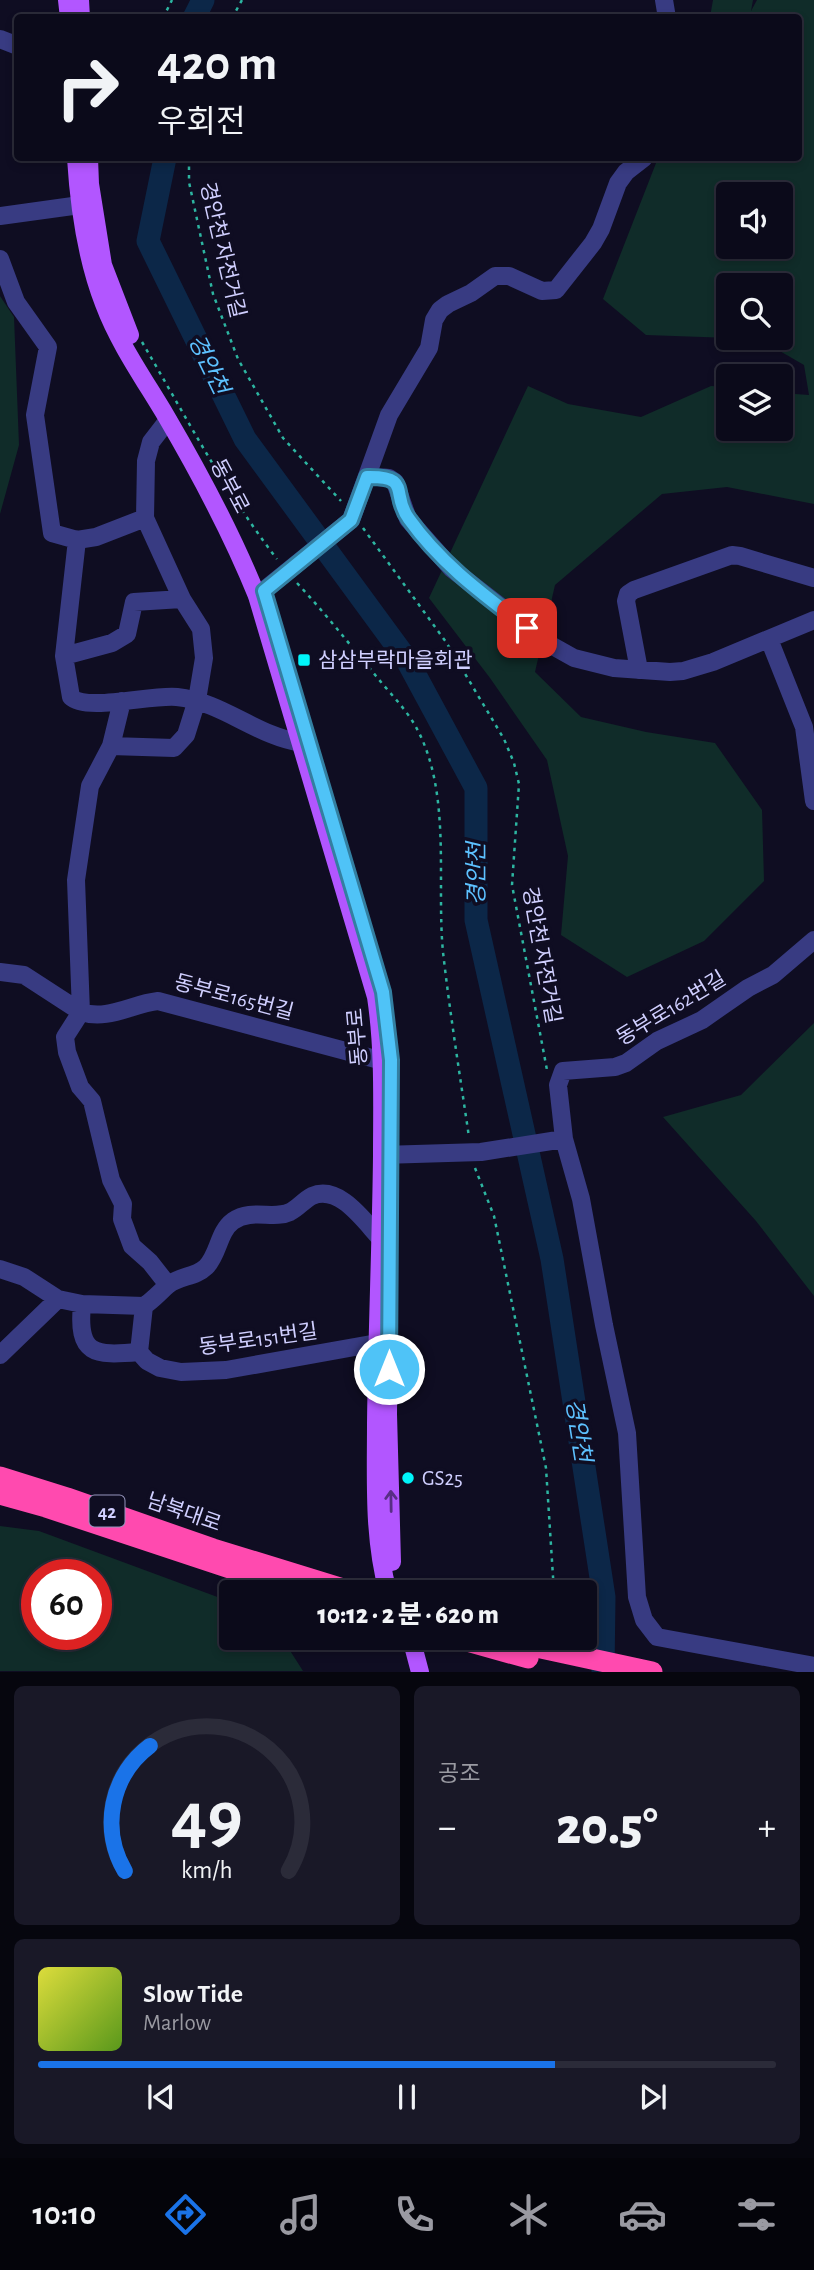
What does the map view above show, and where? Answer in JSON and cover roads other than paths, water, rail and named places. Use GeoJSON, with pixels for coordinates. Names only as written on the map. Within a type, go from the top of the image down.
{"type":"FeatureCollection","features":[{"type":"Feature","properties":{"kind":"highway","name":"남북대로"},"geometry":{"type":"LineString","coordinates":[[0,1477],[67,1498],[272,1580]]}},
{"type":"Feature","properties":{"kind":"highway","name":"남북대로"},"geometry":{"type":"LineString","coordinates":[[0,1494],[209,1555],[306,1580]]}},
{"type":"Feature","properties":{"kind":"highway"},"geometry":{"type":"LineString","coordinates":[[500,1650],[586,1671]]}},
{"type":"Feature","properties":{"kind":"highway"},"geometry":{"type":"LineString","coordinates":[[551,1650],[652,1671]]}},
{"type":"Feature","properties":{"kind":"main road","name":"동부로"},"geometry":{"type":"LineString","coordinates":[[76,161],[83,229],[103,303],[122,343],[168,420],[261,594],[376,997],[383,1061],[386,1155],[377,1343],[376,1516],[385,1580]]}},
{"type":"Feature","properties":{"kind":"main road"},"geometry":{"type":"LineString","coordinates":[[89,161],[90,184],[103,265],[129,334],[242,535],[383,992],[391,1060],[386,1155],[389,1427],[393,1568],[396,1580]]}},
{"type":"Feature","properties":{"kind":"main road"},"geometry":{"type":"LineString","coordinates":[[404,1650],[410,1671]]}},
{"type":"Feature","properties":{"kind":"main road"},"geometry":{"type":"LineString","coordinates":[[414,1650],[420,1671]]}},
{"type":"Feature","properties":{"kind":"street"},"geometry":{"type":"LineString","coordinates":[[261,594],[351,516],[389,415],[429,348],[440,310],[495,276],[509,276],[542,291],[556,290],[593,243],[618,183],[626,172],[640,161]]}},
{"type":"Feature","properties":{"kind":"street"},"geometry":{"type":"LineString","coordinates":[[0,216],[80,205]]}},
{"type":"Feature","properties":{"kind":"street"},"geometry":{"type":"LineString","coordinates":[[0,260],[16,302],[48,347],[35,415],[52,533],[77,540],[96,537],[145,518]]}},
{"type":"Feature","properties":{"kind":"street"},"geometry":{"type":"LineString","coordinates":[[111,746],[174,748],[186,734],[197,700],[204,659],[201,629],[182,599],[145,518],[146,461],[151,442],[168,420]]}},
{"type":"Feature","properties":{"kind":"street"},"geometry":{"type":"LineString","coordinates":[[367,477],[389,478],[395,482],[399,487],[408,519],[452,569],[549,644],[574,658],[594,664],[639,670],[670,672],[696,668],[814,620]]}},
{"type":"Feature","properties":{"kind":"street"},"geometry":{"type":"LineString","coordinates":[[77,540],[64,656],[69,691],[75,701],[98,704],[163,696],[197,700],[225,710],[269,735],[284,741],[302,743]]}},
{"type":"Feature","properties":{"kind":"street"},"geometry":{"type":"LineString","coordinates":[[639,670],[626,601],[628,594],[634,590],[732,555],[814,578]]}},
{"type":"Feature","properties":{"kind":"street"},"geometry":{"type":"LineString","coordinates":[[64,656],[112,643],[127,634],[134,603],[182,599]]}},
{"type":"Feature","properties":{"kind":"street"},"geometry":{"type":"LineString","coordinates":[[769,639],[809,727],[814,801]]}},
{"type":"Feature","properties":{"kind":"street"},"geometry":{"type":"LineString","coordinates":[[122,701],[111,746],[90,786],[76,880],[81,1012],[65,1037],[67,1052],[80,1087],[92,1101],[111,1180],[123,1204],[122,1219],[132,1246],[150,1262],[168,1285]]}},
{"type":"Feature","properties":{"kind":"street","name":"동부로162번길"},"geometry":{"type":"LineString","coordinates":[[564,1139],[558,1085],[563,1071],[615,1067],[626,1063],[657,1041],[702,1020],[748,988],[773,975],[814,940]]}},
{"type":"Feature","properties":{"kind":"street"},"geometry":{"type":"LineString","coordinates":[[0,972],[24,975],[81,1012]]}},
{"type":"Feature","properties":{"kind":"street","name":"동부로165번길"},"geometry":{"type":"LineString","coordinates":[[81,1012],[103,1015],[158,1000],[383,1061]]}},
{"type":"Feature","properties":{"kind":"street"},"geometry":{"type":"LineString","coordinates":[[386,1155],[476,1152],[564,1139],[581,1199],[627,1433],[636,1585],[644,1620],[657,1637],[814,1666]]}},
{"type":"Feature","properties":{"kind":"street"},"geometry":{"type":"LineString","coordinates":[[0,1269],[24,1277],[58,1299],[82,1304],[144,1306],[168,1285],[207,1267],[222,1234],[235,1220],[258,1213],[289,1212],[313,1195],[324,1194],[337,1198],[351,1207],[380,1238]]}},
{"type":"Feature","properties":{"kind":"street"},"geometry":{"type":"LineString","coordinates":[[0,1355],[58,1299]]}},
{"type":"Feature","properties":{"kind":"street"},"geometry":{"type":"LineString","coordinates":[[82,1304],[82,1337],[96,1352],[109,1355],[139,1352],[144,1306]]}},
{"type":"Feature","properties":{"kind":"street","name":"동부로151번길"},"geometry":{"type":"LineString","coordinates":[[139,1352],[147,1361],[160,1368],[181,1372],[215,1371],[377,1343]]}},
{"type":"Feature","properties":{"kind":"waterway","name":"경안천"},"geometry":{"type":"LineString","coordinates":[[196,14],[203,0]]}},
{"type":"Feature","properties":{"kind":"waterway","name":"경안천"},"geometry":{"type":"LineString","coordinates":[[164,161],[148,241],[245,439],[407,660],[476,788],[476,920],[552,1259],[604,1597],[603,1672]]}},
{"type":"Feature","properties":{"kind":"place","name":"삼삼부락마을회관"},"geometry":{"type":"Point","coordinates":[304,660]}},
{"type":"Feature","properties":{"kind":"place","name":"GS25"},"geometry":{"type":"Point","coordinates":[408,1478]}}]}
